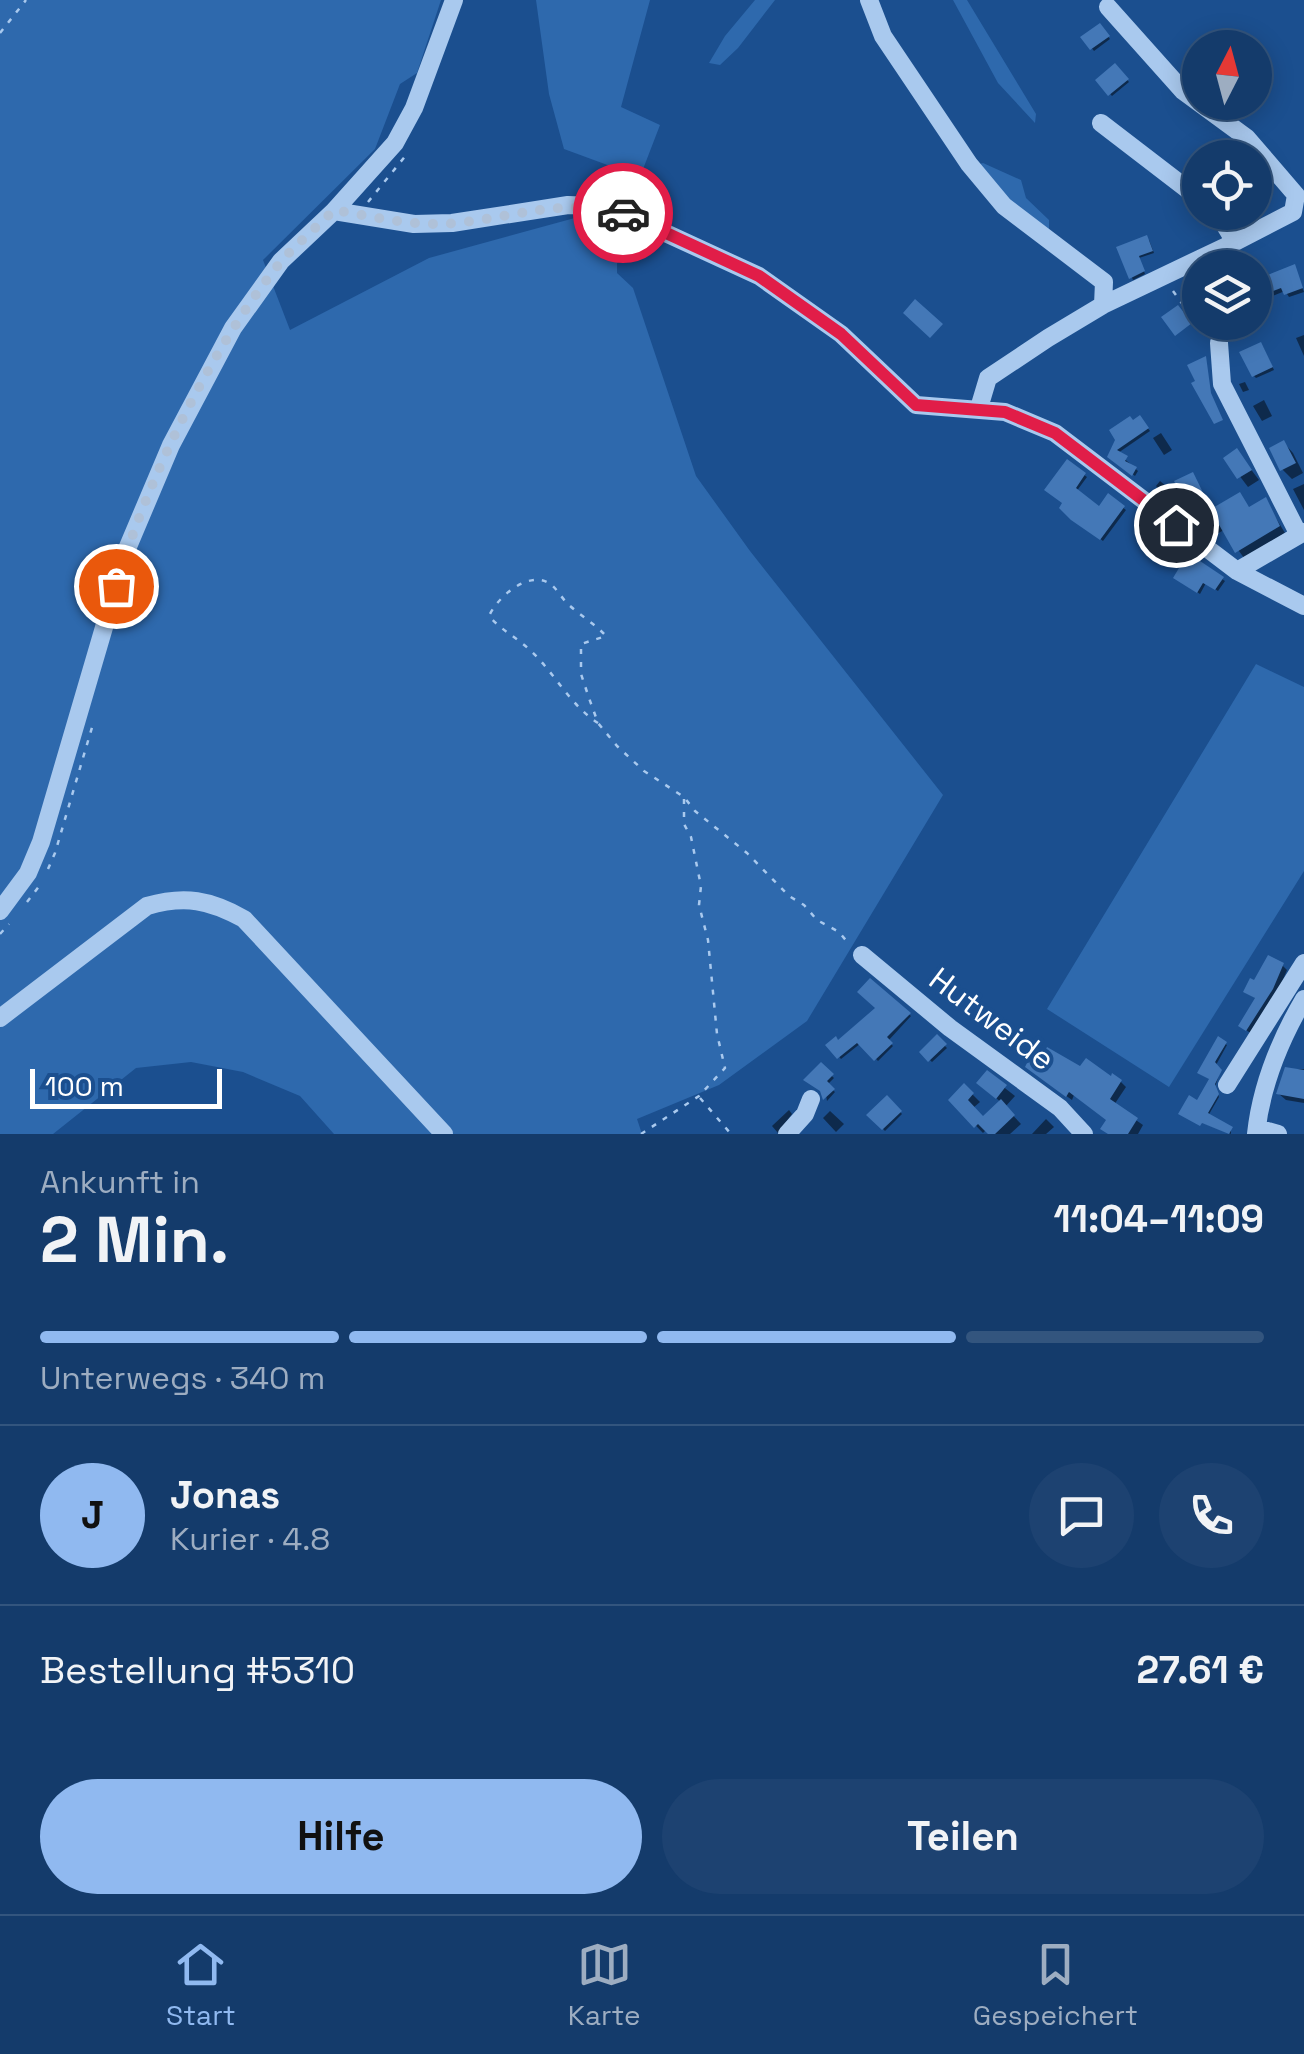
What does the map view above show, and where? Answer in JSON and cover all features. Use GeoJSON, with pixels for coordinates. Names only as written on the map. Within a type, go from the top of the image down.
{"type":"FeatureCollection","features":[{"type":"Feature","properties":{"kind":"street"},"geometry":{"type":"LineString","coordinates":[[6,915],[41,842],[127,549],[171,445],[232,328],[281,262],[396,144],[414,108],[454,0]]}},
{"type":"Feature","properties":{"kind":"street"},"geometry":{"type":"LineString","coordinates":[[869,0],[884,36],[970,164],[1004,206],[1104,282],[1103,305]]}},
{"type":"Feature","properties":{"kind":"street"},"geometry":{"type":"LineString","coordinates":[[979,408],[988,378],[1103,305],[1293,212],[1296,195],[1247,138],[1183,90],[1108,7]]}},
{"type":"Feature","properties":{"kind":"street"},"geometry":{"type":"LineString","coordinates":[[1101,123],[1182,185]]}},
{"type":"Feature","properties":{"kind":"street"},"geometry":{"type":"LineString","coordinates":[[334,210],[414,224],[452,224],[568,205],[622,213],[759,276],[841,334],[916,405],[1005,412],[1055,433],[1238,572],[1304,606]]}},
{"type":"Feature","properties":{"kind":"street"},"geometry":{"type":"LineString","coordinates":[[1228,230],[1235,242]]}},
{"type":"Feature","properties":{"kind":"street"},"geometry":{"type":"LineString","coordinates":[[1219,343],[1222,384],[1302,533],[1238,572]]}},
{"type":"Feature","properties":{"kind":"street"},"geometry":{"type":"LineString","coordinates":[[0,1018],[147,906],[195,898],[219,905],[244,919],[444,1134]]}},
{"type":"Feature","properties":{"kind":"street","name":"Hutweide"},"geometry":{"type":"LineString","coordinates":[[862,954],[950,1028],[1060,1108],[1084,1134]]}},
{"type":"Feature","properties":{"kind":"street"},"geometry":{"type":"LineString","coordinates":[[1227,1085],[1304,963]]}},
{"type":"Feature","properties":{"kind":"street"},"geometry":{"type":"LineString","coordinates":[[1278,1134],[1256,1131],[1277,1054],[1304,999]]}},
{"type":"Feature","properties":{"kind":"street"},"geometry":{"type":"LineString","coordinates":[[788,1134],[805,1114],[811,1099]]}},
{"type":"Feature","properties":{"kind":"path"},"geometry":{"type":"LineString","coordinates":[[0,33],[26,0]]}},
{"type":"Feature","properties":{"kind":"path"},"geometry":{"type":"LineString","coordinates":[[357,214],[400,166],[414,142]]}},
{"type":"Feature","properties":{"kind":"path"},"geometry":{"type":"LineString","coordinates":[[1163,278],[1194,320],[1219,343]]}},
{"type":"Feature","properties":{"kind":"path"},"geometry":{"type":"LineString","coordinates":[[598,723],[581,674],[581,644],[606,636],[550,583],[540,580],[521,584],[495,603],[490,616],[502,631],[531,651],[574,704],[598,723],[616,746],[684,798],[789,896],[862,954]]}},
{"type":"Feature","properties":{"kind":"path"},"geometry":{"type":"LineString","coordinates":[[25,904],[37,890],[55,854],[94,717]]}},
{"type":"Feature","properties":{"kind":"path"},"geometry":{"type":"LineString","coordinates":[[641,1134],[699,1096],[725,1068],[716,1034],[708,940],[699,904],[701,886],[691,837],[684,824],[684,798]]}},
{"type":"Feature","properties":{"kind":"path"},"geometry":{"type":"LineString","coordinates":[[0,934],[6,915]]}},
{"type":"Feature","properties":{"kind":"path"},"geometry":{"type":"LineString","coordinates":[[699,1096],[731,1134]]}},
{"type":"Feature","properties":{"kind":"shaded area"},"geometry":{"type":"Polygon","coordinates":[[[0,0],[441,0],[417,73],[400,84],[375,149],[263,260],[290,330],[429,258],[582,216],[618,226],[657,247],[617,263],[617,273],[633,288],[696,476],[750,551],[943,795],[807,1021],[719,1085],[637,1119],[642,1134],[334,1134],[300,1096],[243,1072],[191,1062],[136,1068],[53,1134],[0,1134],[0,0]]]}},
{"type":"Feature","properties":{"kind":"shaded area"},"geometry":{"type":"Polygon","coordinates":[[[536,0],[650,0],[621,107],[660,125],[640,177],[564,149],[549,94],[536,0]]]}},
{"type":"Feature","properties":{"kind":"shaded area"},"geometry":{"type":"Polygon","coordinates":[[[755,0],[775,0],[738,48],[720,65],[709,63],[725,36],[755,0]]]}},
{"type":"Feature","properties":{"kind":"shaded area"},"geometry":{"type":"Polygon","coordinates":[[[953,0],[967,0],[1036,114],[1035,123],[998,83],[953,0]]]}},
{"type":"Feature","properties":{"kind":"shaded area"},"geometry":{"type":"Polygon","coordinates":[[[983,163],[1021,180],[1026,198],[1049,220],[1049,237],[1005,198],[976,165],[983,163]]]}},
{"type":"Feature","properties":{"kind":"shaded area"},"geometry":{"type":"Polygon","coordinates":[[[1256,664],[1304,687],[1304,871],[1169,1087],[1047,1009],[1256,664]]]}},
{"type":"Feature","properties":{"kind":"building"},"geometry":{"type":"Polygon","coordinates":[[[1100,23],[1110,36],[1090,50],[1080,37],[1100,23]]]}},
{"type":"Feature","properties":{"kind":"building"},"geometry":{"type":"Polygon","coordinates":[[[1115,63],[1129,79],[1108,96],[1095,80],[1115,63]]]}},
{"type":"Feature","properties":{"kind":"building"},"geometry":{"type":"Polygon","coordinates":[[[1147,235],[1153,251],[1139,256],[1145,271],[1129,279],[1116,247],[1147,235]]]}},
{"type":"Feature","properties":{"kind":"building"},"geometry":{"type":"Polygon","coordinates":[[[1295,264],[1303,288],[1284,295],[1281,288],[1272,291],[1272,273],[1295,264]]]}},
{"type":"Feature","properties":{"kind":"building"},"geometry":{"type":"Polygon","coordinates":[[[915,299],[943,324],[930,338],[903,313],[915,299]]]}},
{"type":"Feature","properties":{"kind":"building"},"geometry":{"type":"Polygon","coordinates":[[[1178,305],[1182,310],[1182,331],[1175,336],[1161,317],[1178,305]]]}},
{"type":"Feature","properties":{"kind":"building"},"geometry":{"type":"Polygon","coordinates":[[[1261,342],[1273,367],[1252,377],[1239,352],[1261,342]]]}},
{"type":"Feature","properties":{"kind":"building"},"geometry":{"type":"Polygon","coordinates":[[[1206,356],[1211,393],[1223,420],[1214,424],[1191,383],[1195,381],[1187,365],[1206,356]]]}},
{"type":"Feature","properties":{"kind":"building"},"geometry":{"type":"Polygon","coordinates":[[[1140,415],[1149,428],[1117,450],[1128,456],[1125,461],[1137,467],[1132,476],[1107,457],[1115,440],[1109,430],[1130,416],[1133,420],[1140,415]]]}},
{"type":"Feature","properties":{"kind":"building"},"geometry":{"type":"Polygon","coordinates":[[[1284,440],[1296,463],[1280,471],[1269,448],[1284,440]]]}},
{"type":"Feature","properties":{"kind":"building"},"geometry":{"type":"Polygon","coordinates":[[[1237,448],[1252,470],[1237,479],[1223,458],[1237,448]]]}},
{"type":"Feature","properties":{"kind":"building"},"geometry":{"type":"Polygon","coordinates":[[[1067,459],[1086,473],[1076,488],[1099,506],[1108,493],[1125,506],[1100,540],[1071,520],[1059,508],[1062,503],[1044,490],[1067,459]]]}},
{"type":"Feature","properties":{"kind":"building"},"geometry":{"type":"Polygon","coordinates":[[[1193,472],[1211,509],[1240,492],[1249,507],[1266,497],[1280,526],[1235,553],[1218,523],[1204,531],[1186,505],[1174,481],[1193,472]]]}},
{"type":"Feature","properties":{"kind":"building"},"geometry":{"type":"Polygon","coordinates":[[[1188,553],[1224,577],[1215,590],[1203,583],[1197,593],[1173,578],[1188,553]]]}},
{"type":"Feature","properties":{"kind":"building"},"geometry":{"type":"Polygon","coordinates":[[[1268,955],[1284,963],[1273,989],[1246,1031],[1238,1026],[1255,998],[1243,992],[1268,955]]]}},
{"type":"Feature","properties":{"kind":"building"},"geometry":{"type":"Polygon","coordinates":[[[870,978],[911,1013],[887,1037],[893,1043],[874,1061],[857,1043],[837,1059],[825,1045],[836,1036],[838,1040],[875,1008],[857,992],[870,978]]]}},
{"type":"Feature","properties":{"kind":"building"},"geometry":{"type":"Polygon","coordinates":[[[937,1034],[947,1044],[928,1062],[919,1052],[937,1034]]]}},
{"type":"Feature","properties":{"kind":"building"},"geometry":{"type":"Polygon","coordinates":[[[1218,1036],[1227,1042],[1215,1062],[1222,1070],[1215,1084],[1219,1094],[1208,1113],[1233,1127],[1229,1134],[1202,1123],[1200,1126],[1178,1114],[1189,1095],[1197,1100],[1209,1079],[1197,1073],[1218,1036]]]}},
{"type":"Feature","properties":{"kind":"building"},"geometry":{"type":"Polygon","coordinates":[[[1047,1047],[1080,1066],[1086,1058],[1122,1080],[1110,1099],[1138,1118],[1128,1134],[1108,1134],[1100,1129],[1106,1120],[1069,1092],[1066,1097],[1025,1067],[1030,1057],[1040,1062],[1047,1047]]]}},
{"type":"Feature","properties":{"kind":"building"},"geometry":{"type":"Polygon","coordinates":[[[821,1062],[834,1074],[827,1081],[835,1089],[823,1100],[820,1091],[803,1080],[821,1062]]]}},
{"type":"Feature","properties":{"kind":"building"},"geometry":{"type":"Polygon","coordinates":[[[1285,1067],[1304,1070],[1304,1099],[1276,1094],[1285,1067]]]}},
{"type":"Feature","properties":{"kind":"building"},"geometry":{"type":"Polygon","coordinates":[[[987,1070],[1007,1085],[996,1099],[976,1083],[987,1070]]]}},
{"type":"Feature","properties":{"kind":"building"},"geometry":{"type":"Polygon","coordinates":[[[964,1083],[974,1093],[968,1100],[983,1116],[1001,1099],[1015,1115],[995,1134],[988,1134],[978,1124],[974,1128],[948,1100],[964,1083]]]}},
{"type":"Feature","properties":{"kind":"building"},"geometry":{"type":"Polygon","coordinates":[[[887,1095],[902,1111],[882,1130],[866,1115],[887,1095]]]}},
{"type":"Feature","properties":{"kind":"way so far"},"geometry":{"type":"LineString","coordinates":[[116,586],[127,549],[171,445],[232,328],[281,262],[334,210],[414,224],[452,224],[568,205],[623,213]]}},
{"type":"Feature","properties":{"kind":"route"},"geometry":{"type":"LineString","coordinates":[[623,213],[759,276],[841,334],[916,405],[1005,412],[1055,433],[1176,525]]}}]}
